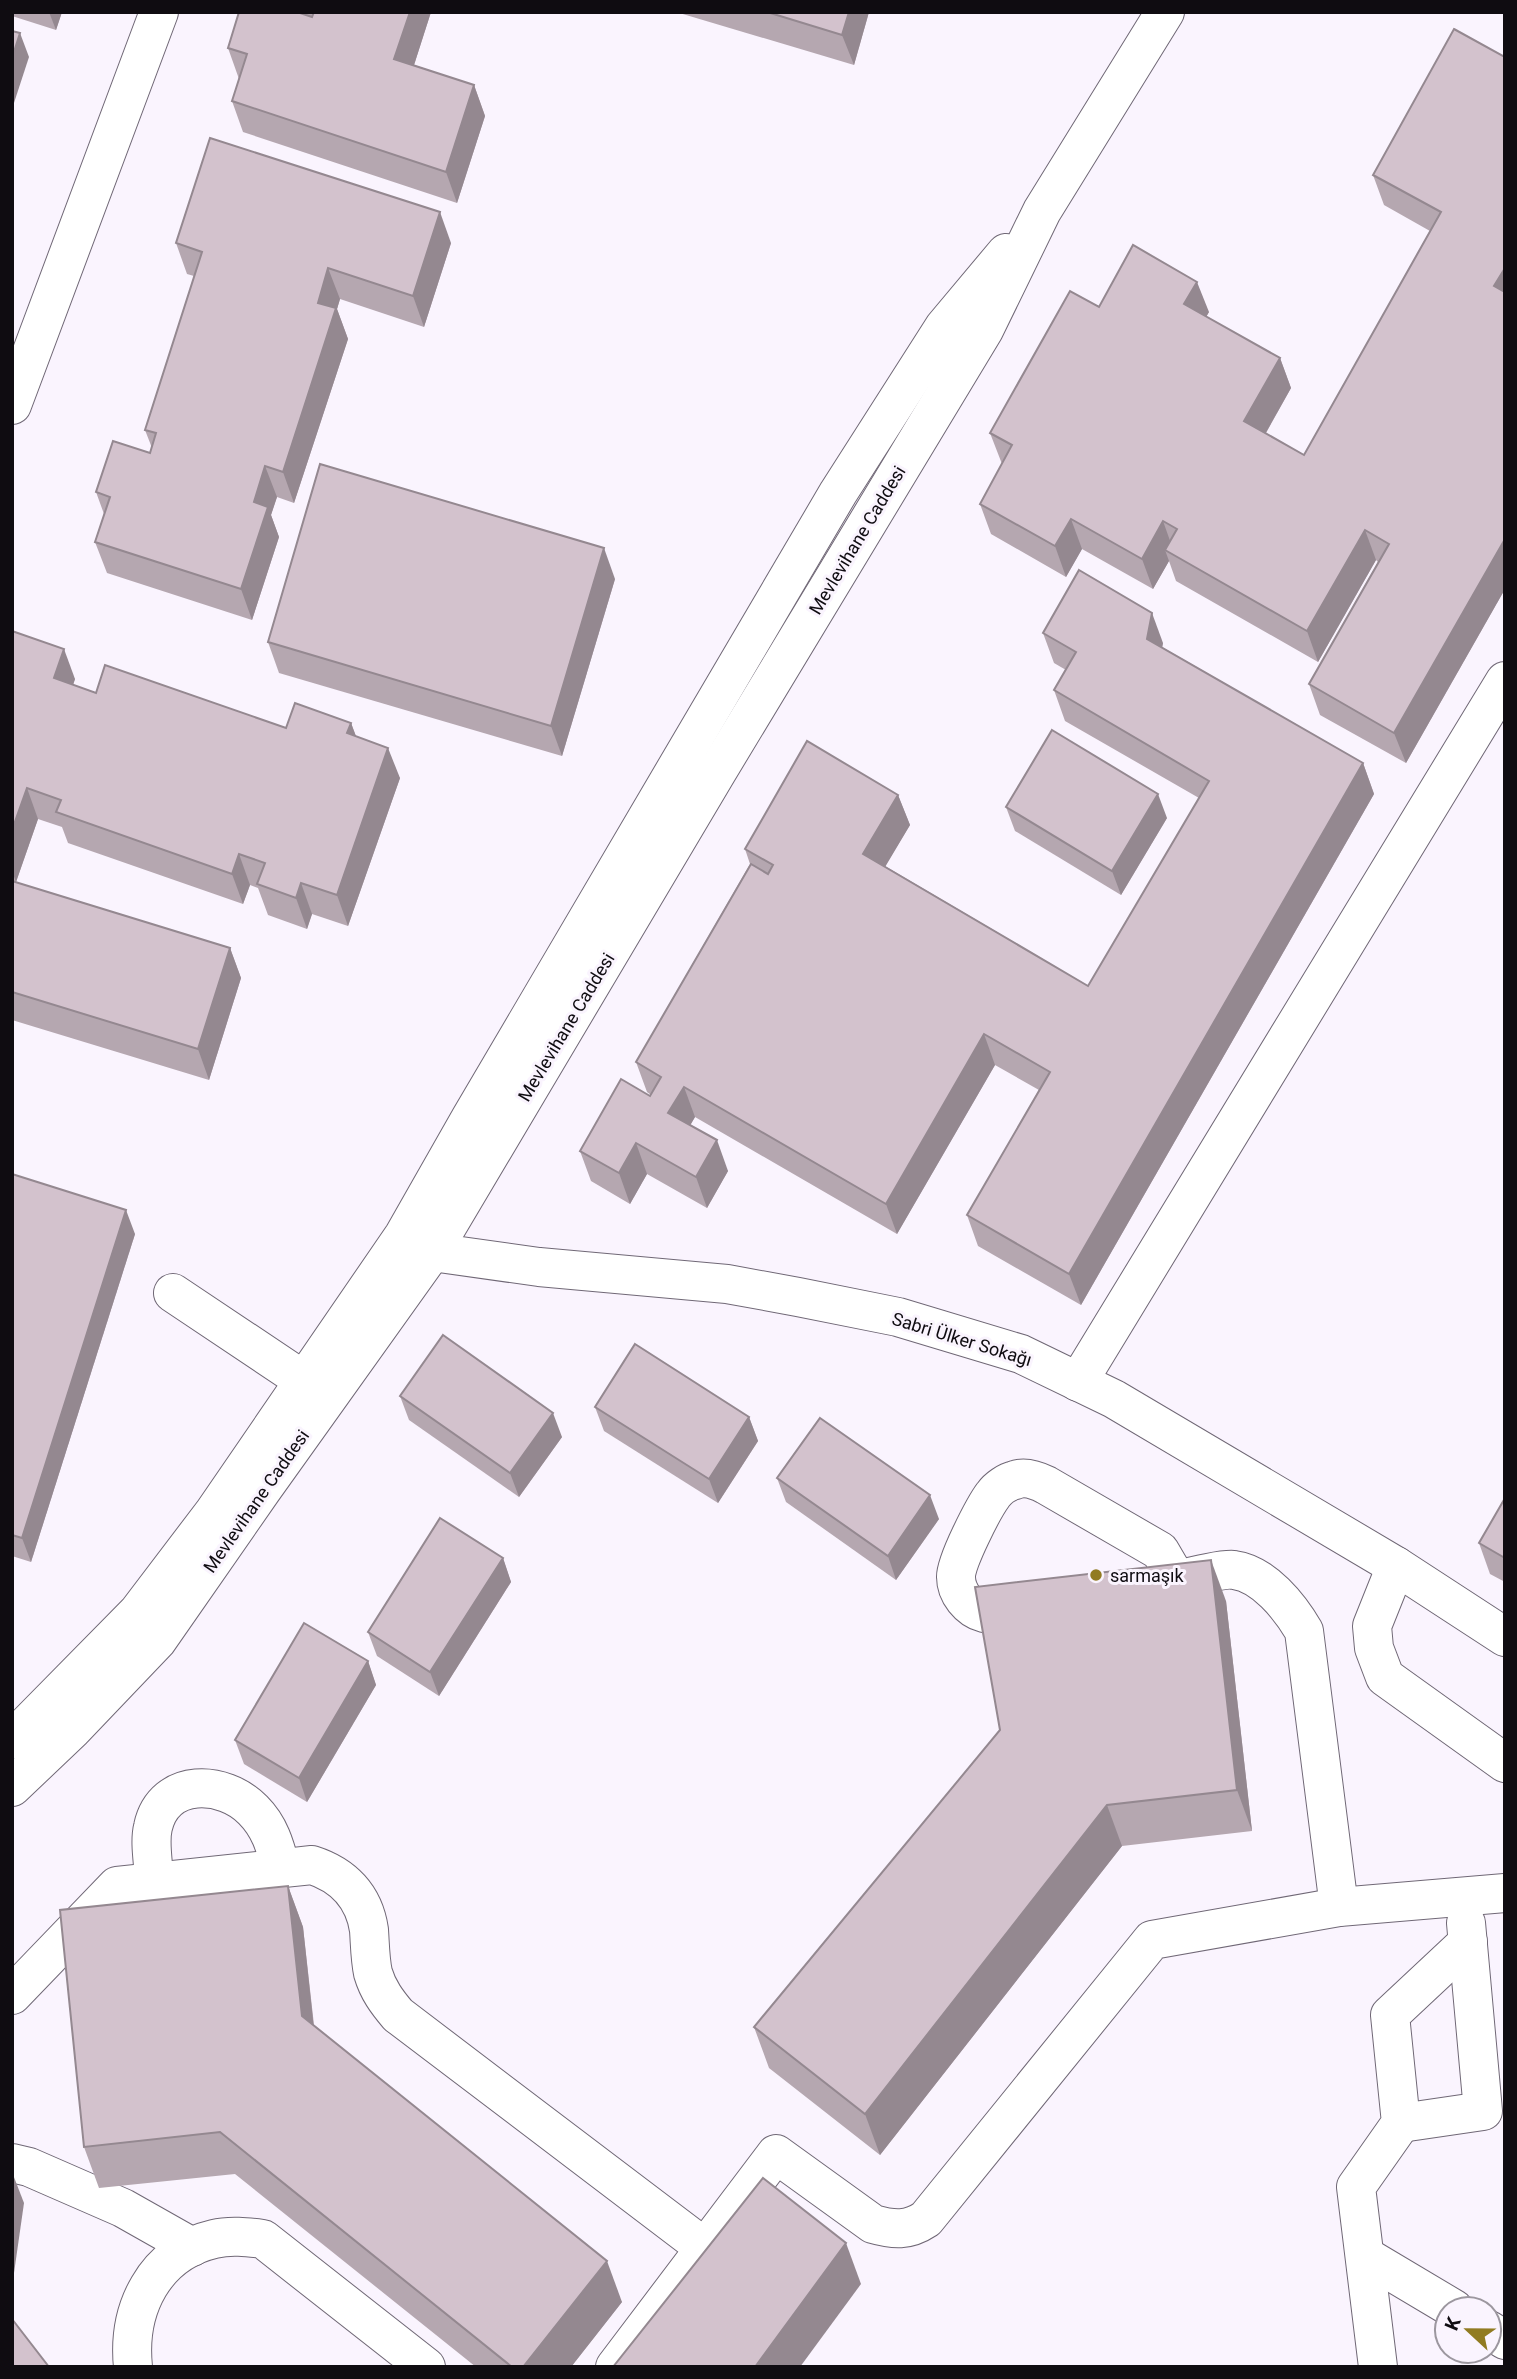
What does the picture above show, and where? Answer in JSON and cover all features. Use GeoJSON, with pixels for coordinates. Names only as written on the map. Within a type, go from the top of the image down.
{"type":"FeatureCollection","features":[{"type":"Feature","properties":{"kind":"street"},"geometry":{"type":"LineString","coordinates":[[12,405],[159,12]]}},
{"type":"Feature","properties":{"kind":"street","name":"Mevlevihane Caddesi"},"geometry":{"type":"LineString","coordinates":[[12,1740],[61,1716],[157,1641],[316,1389],[418,1244],[717,772],[984,330],[1042,211],[1165,12]]}},
{"type":"Feature","properties":{"kind":"street"},"geometry":{"type":"LineString","coordinates":[[1079,1382],[1505,681]]}},
{"type":"Feature","properties":{"kind":"street","name":"Sabri Ülker Sokağı"},"geometry":{"type":"LineString","coordinates":[[418,1244],[539,1267],[727,1284],[811,1299],[898,1317],[1008,1350],[1114,1399],[1396,1566],[1505,1637]]}},
{"type":"Feature","properties":{"kind":"street"},"geometry":{"type":"LineString","coordinates":[[173,1293],[316,1389]]}},
{"type":"Feature","properties":{"kind":"street"},"geometry":{"type":"LineString","coordinates":[[1069,1600],[987,1614],[976,1610],[960,1593],[956,1579],[958,1563],[992,1496],[1016,1479],[1027,1479],[1046,1485],[1160,1551],[1177,1580]]}},
{"type":"Feature","properties":{"kind":"street"},"geometry":{"type":"LineString","coordinates":[[1396,1566],[1372,1626],[1374,1648],[1385,1677],[1505,1763]]}},
{"type":"Feature","properties":{"kind":"street"},"geometry":{"type":"LineString","coordinates":[[1123,1590],[1234,1570],[1256,1579],[1276,1593],[1292,1611],[1304,1631],[1339,1907]]}},
{"type":"Feature","properties":{"kind":"street","name":"Mevlevihane Caddesi"},"geometry":{"type":"LineString","coordinates":[[12,1787],[61,1716]]}},
{"type":"Feature","properties":{"kind":"street"},"geometry":{"type":"LineString","coordinates":[[155,1881],[152,1829],[157,1814],[167,1802],[193,1788],[221,1790],[252,1809],[265,1824],[274,1841],[281,1868]]}},
{"type":"Feature","properties":{"kind":"street"},"geometry":{"type":"LineString","coordinates":[[12,1995],[117,1886],[312,1865],[340,1878],[360,1900],[366,1914],[372,1970],[384,1998],[398,2015],[705,2248]]}},
{"type":"Feature","properties":{"kind":"street"},"geometry":{"type":"LineString","coordinates":[[615,2367],[776,2154],[873,2224],[890,2229],[915,2226],[926,2219],[1152,1940],[1339,1907],[1505,1893]]}},
{"type":"Feature","properties":{"kind":"street"},"geometry":{"type":"LineString","coordinates":[[1401,2123],[1483,2111],[1464,1896]]}},
{"type":"Feature","properties":{"kind":"street"},"geometry":{"type":"LineString","coordinates":[[1378,2367],[1356,2187],[1401,2123],[1390,2015],[1468,1942]]}},
{"type":"Feature","properties":{"kind":"street"},"geometry":{"type":"LineString","coordinates":[[12,2163],[29,2167],[123,2208],[192,2247]]}},
{"type":"Feature","properties":{"kind":"street"},"geometry":{"type":"LineString","coordinates":[[133,2367],[131,2342],[134,2319],[154,2276],[192,2247],[215,2239],[239,2236],[263,2239],[426,2367]]}},
{"type":"Feature","properties":{"kind":"street"},"geometry":{"type":"LineString","coordinates":[[1365,2256],[1433,2296]]}},
{"type":"Feature","properties":{"kind":"building"},"geometry":{"type":"Polygon","coordinates":[[[239,12],[297,12],[312,17],[314,12],[410,12],[394,59],[474,85],[446,172],[232,101],[247,54],[228,48],[239,12]]]}},
{"type":"Feature","properties":{"kind":"building"},"geometry":{"type":"Polygon","coordinates":[[[767,12],[849,12],[842,35],[767,12]]]}},
{"type":"Feature","properties":{"kind":"building"},"geometry":{"type":"Polygon","coordinates":[[[1454,29],[1505,57],[1505,268],[1494,286],[1505,292],[1505,539],[1394,733],[1309,684],[1389,544],[1365,530],[1307,631],[1165,550],[1177,529],[1163,521],[1142,559],[1071,519],[1055,546],[980,504],[1012,445],[990,433],[1070,291],[1099,307],[1133,245],[1197,282],[1184,304],[1280,358],[1244,421],[1304,455],[1441,212],[1373,175],[1454,29]]]}},
{"type":"Feature","properties":{"kind":"building"},"geometry":{"type":"Polygon","coordinates":[[[12,31],[20,33],[12,58],[12,31]]]}},
{"type":"Feature","properties":{"kind":"building"},"geometry":{"type":"Polygon","coordinates":[[[210,138],[440,212],[413,296],[328,268],[318,303],[336,308],[283,472],[265,466],[254,502],[268,507],[241,589],[95,542],[110,497],[96,492],[113,441],[150,453],[156,433],[145,430],[202,252],[176,243],[210,138]]]}},
{"type":"Feature","properties":{"kind":"building"},"geometry":{"type":"Polygon","coordinates":[[[320,464],[604,548],[551,726],[268,642],[320,464]]]}},
{"type":"Feature","properties":{"kind":"building"},"geometry":{"type":"Polygon","coordinates":[[[1079,570],[1152,613],[1147,639],[1363,763],[1069,1274],[967,1215],[1050,1072],[984,1034],[886,1204],[684,1087],[668,1113],[717,1140],[696,1177],[636,1143],[619,1173],[580,1151],[621,1079],[650,1096],[661,1077],[636,1062],[751,864],[768,874],[773,865],[745,849],[807,741],[898,795],[863,854],[1088,986],[1209,781],[1054,690],[1076,652],[1043,633],[1079,570]]]}},
{"type":"Feature","properties":{"kind":"building"},"geometry":{"type":"Polygon","coordinates":[[[12,631],[64,649],[54,678],[96,693],[105,665],[286,728],[295,703],[351,723],[347,733],[388,748],[337,895],[301,883],[296,898],[257,884],[265,863],[239,854],[232,874],[56,812],[61,800],[27,788],[12,830],[12,631]]]}},
{"type":"Feature","properties":{"kind":"building"},"geometry":{"type":"Polygon","coordinates":[[[1052,730],[1158,794],[1112,871],[1006,807],[1052,730]]]}},
{"type":"Feature","properties":{"kind":"building"},"geometry":{"type":"Polygon","coordinates":[[[12,881],[230,948],[198,1049],[12,992],[12,881]]]}},
{"type":"Feature","properties":{"kind":"building"},"geometry":{"type":"Polygon","coordinates":[[[12,1174],[126,1210],[22,1538],[12,1535],[12,1174]]]}},
{"type":"Feature","properties":{"kind":"building"},"geometry":{"type":"Polygon","coordinates":[[[443,1335],[553,1413],[510,1473],[400,1396],[443,1335]]]}},
{"type":"Feature","properties":{"kind":"building"},"geometry":{"type":"Polygon","coordinates":[[[635,1344],[749,1417],[709,1479],[595,1407],[635,1344]]]}},
{"type":"Feature","properties":{"kind":"building"},"geometry":{"type":"Polygon","coordinates":[[[820,1418],[930,1495],[888,1556],[777,1478],[820,1418]]]}},
{"type":"Feature","properties":{"kind":"building"},"geometry":{"type":"Polygon","coordinates":[[[1505,1498],[1505,1558],[1479,1543],[1505,1498]]]}},
{"type":"Feature","properties":{"kind":"building"},"geometry":{"type":"Polygon","coordinates":[[[440,1518],[503,1558],[430,1672],[368,1632],[440,1518]]]}},
{"type":"Feature","properties":{"kind":"building"},"geometry":{"type":"Polygon","coordinates":[[[1211,1560],[1237,1790],[1107,1805],[865,2114],[754,2027],[1000,1730],[975,1587],[1211,1560]]]}},
{"type":"Feature","properties":{"kind":"building"},"geometry":{"type":"Polygon","coordinates":[[[304,1623],[368,1661],[299,1778],[235,1740],[304,1623]]]}},
{"type":"Feature","properties":{"kind":"building"},"geometry":{"type":"Polygon","coordinates":[[[288,1886],[302,2016],[607,2261],[523,2367],[512,2367],[220,2132],[84,2147],[60,1910],[288,1886]]]}},
{"type":"Feature","properties":{"kind":"building"},"geometry":{"type":"Polygon","coordinates":[[[763,2178],[846,2243],[755,2367],[613,2367],[763,2178]]]}},
{"type":"Feature","properties":{"kind":"building"},"geometry":{"type":"Polygon","coordinates":[[[12,2319],[49,2367],[12,2367],[12,2319]]]}},
{"type":"Feature","properties":{"kind":"place","name":"sarmaşık"},"geometry":{"type":"Point","coordinates":[1096,1575]}}]}
